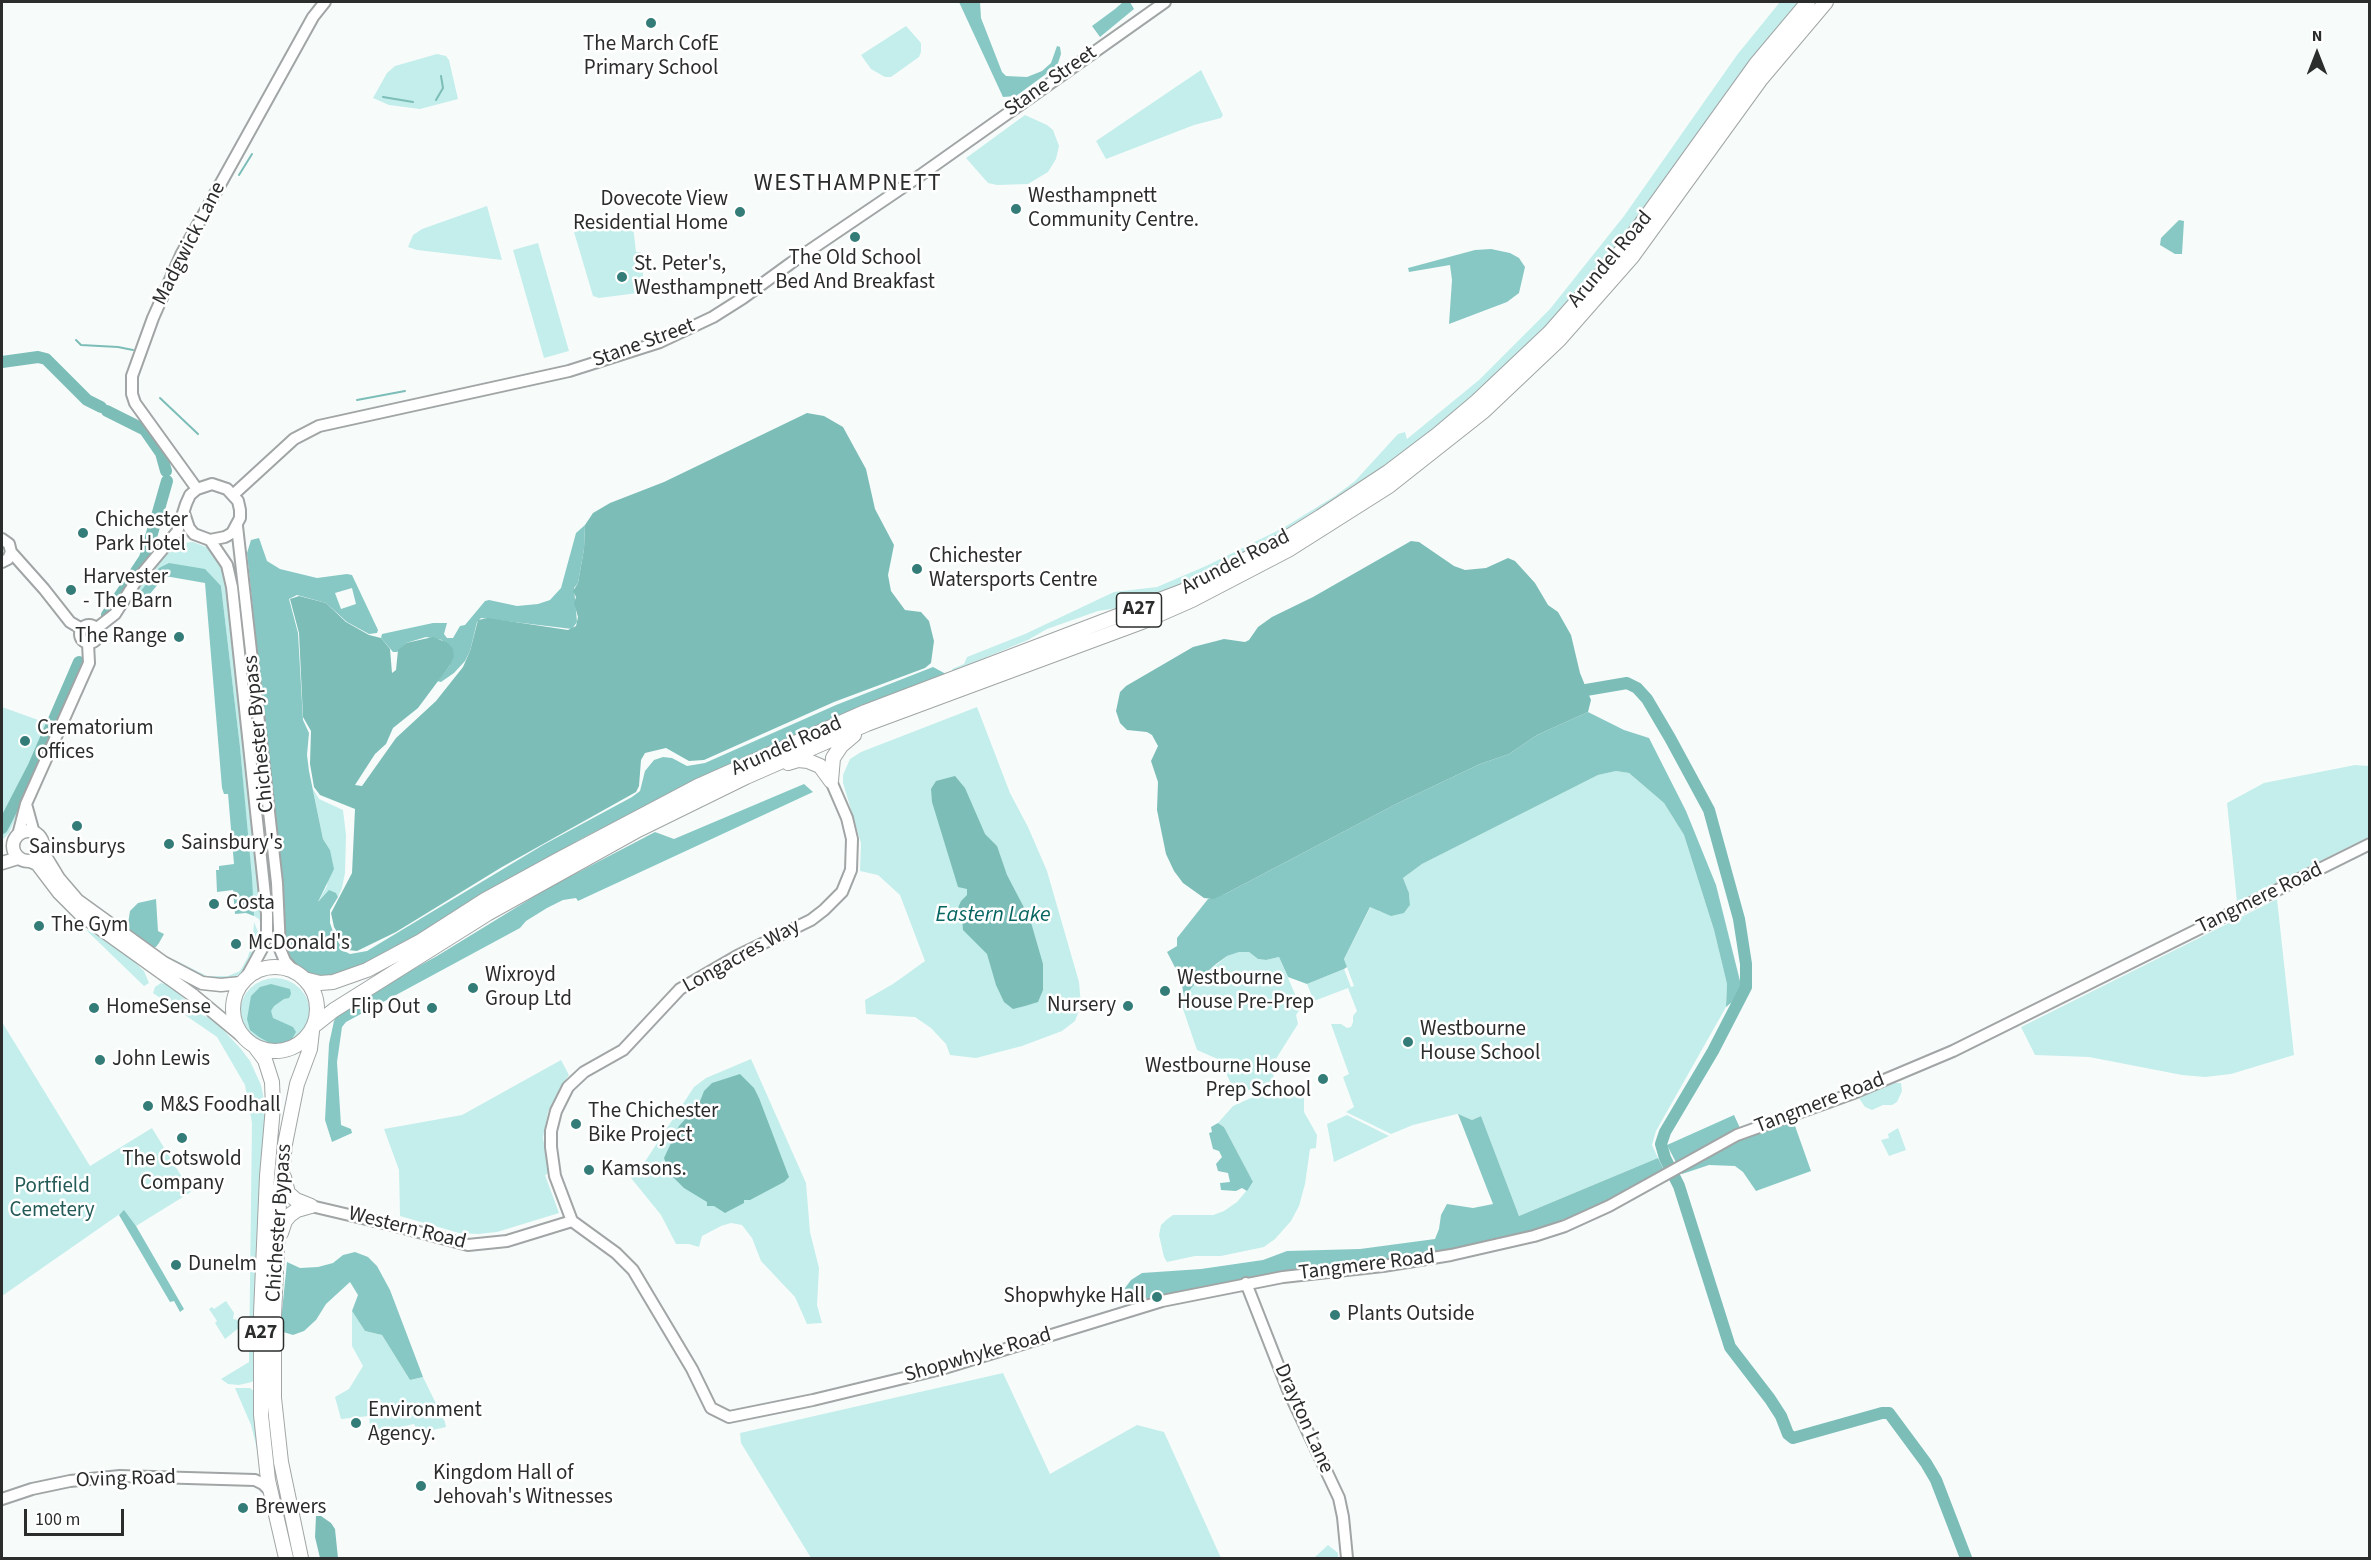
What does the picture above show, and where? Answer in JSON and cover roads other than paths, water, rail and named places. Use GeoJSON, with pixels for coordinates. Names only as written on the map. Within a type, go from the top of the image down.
{"type":"FeatureCollection","features":[{"type":"Feature","properties":{"kind":"highway","name":"Arundel Road"},"geometry":{"type":"LineString","coordinates":[[300,975],[320,983],[333,982],[367,970],[421,941],[485,900],[698,786],[865,712],[1183,591],[1241,563],[1320,517],[1388,472],[1438,434],[1477,401],[1550,332],[1623,249],[1667,191],[1756,64],[1808,2]]}},
{"type":"Feature","properties":{"kind":"highway","name":"Arundel Road"},"geometry":{"type":"LineString","coordinates":[[315,1024],[334,998],[408,964],[487,914],[571,866],[746,777],[899,712],[1142,622],[1192,600],[1288,550],[1389,486],[1484,411],[1575,322],[1632,257],[1761,79],[1826,2]]}},
{"type":"Feature","properties":{"kind":"highway"},"geometry":{"type":"LineString","coordinates":[[1795,37],[1833,2]]}},
{"type":"Feature","properties":{"kind":"highway"},"geometry":{"type":"LineString","coordinates":[[831,781],[833,758],[841,746],[854,735],[899,712]]}},
{"type":"Feature","properties":{"kind":"highway"},"geometry":{"type":"LineString","coordinates":[[746,777],[798,760],[819,766],[831,781]]}},
{"type":"Feature","properties":{"kind":"highway"},"geometry":{"type":"LineString","coordinates":[[265,968],[286,968],[300,975],[315,996],[315,1024],[297,1046],[284,1051],[270,1052],[256,1048],[241,1035],[236,1027],[232,1009],[233,1000],[244,980],[265,968]]}},
{"type":"Feature","properties":{"kind":"highway","name":"Chichester Bypass"},"geometry":{"type":"LineString","coordinates":[[301,1558],[282,1467],[274,1398],[274,1316],[282,1170],[290,1114],[297,1084],[310,1049],[315,1024]]}},
{"type":"Feature","properties":{"kind":"highway","name":"Chichester Bypass"},"geometry":{"type":"LineString","coordinates":[[256,1048],[265,1060],[272,1082],[273,1107],[267,1187],[260,1363],[261,1415],[270,1492],[286,1558]]}},
{"type":"Feature","properties":{"kind":"highway"},"geometry":{"type":"LineString","coordinates":[[282,1170],[288,1193],[296,1200],[311,1206]]}},
{"type":"Feature","properties":{"kind":"highway"},"geometry":{"type":"LineString","coordinates":[[277,1246],[285,1221],[297,1210],[311,1206]]}},
{"type":"Feature","properties":{"kind":"main road"},"geometry":{"type":"LineString","coordinates":[[2,855],[25,832],[34,833],[40,839],[42,850],[60,879],[77,900],[164,963],[202,983],[221,985],[244,980]]}},
{"type":"Feature","properties":{"kind":"main road"},"geometry":{"type":"LineString","coordinates":[[16,839],[13,850],[24,860],[37,864],[59,893],[81,915],[194,996],[241,1035]]}},
{"type":"Feature","properties":{"kind":"main road"},"geometry":{"type":"LineString","coordinates":[[2,863],[38,857],[42,850]]}},
{"type":"Feature","properties":{"kind":"street","name":"Madgwick Lane"},"geometry":{"type":"LineString","coordinates":[[197,489],[135,403],[132,394],[132,376],[166,286],[190,237],[313,17],[325,2]]}},
{"type":"Feature","properties":{"kind":"street","name":"Stane Street"},"geometry":{"type":"LineString","coordinates":[[234,494],[294,439],[319,426],[569,371],[636,351],[713,317],[918,177],[1165,2]]}},
{"type":"Feature","properties":{"kind":"street"},"geometry":{"type":"LineString","coordinates":[[97,628],[115,614],[136,581],[169,544],[177,532],[186,504],[197,489],[212,484],[228,489],[234,494],[240,510],[237,526],[225,537],[210,540],[194,534],[189,528],[184,513]]}},
{"type":"Feature","properties":{"kind":"street","name":"Chichester Bypass"},"geometry":{"type":"LineString","coordinates":[[237,526],[277,883],[280,949],[285,961],[300,975]]}},
{"type":"Feature","properties":{"kind":"street"},"geometry":{"type":"LineString","coordinates":[[169,544],[194,534]]}},
{"type":"Feature","properties":{"kind":"street"},"geometry":{"type":"LineString","coordinates":[[2,540],[9,544],[6,559],[29,573],[70,622],[82,629]]}},
{"type":"Feature","properties":{"kind":"street","name":"Chichester Bypass"},"geometry":{"type":"LineString","coordinates":[[210,540],[227,565],[232,587],[267,914],[267,935],[263,947],[244,980]]}},
{"type":"Feature","properties":{"kind":"street"},"geometry":{"type":"LineString","coordinates":[[82,629],[90,625],[97,628]]}},
{"type":"Feature","properties":{"kind":"street"},"geometry":{"type":"LineString","coordinates":[[82,629],[81,638],[88,643],[94,642],[98,637],[97,628]]}},
{"type":"Feature","properties":{"kind":"street"},"geometry":{"type":"LineString","coordinates":[[16,839],[26,804],[89,663],[88,643]]}},
{"type":"Feature","properties":{"kind":"street","name":"Longacres Way"},"geometry":{"type":"LineString","coordinates":[[572,1221],[555,1176],[551,1147],[551,1131],[561,1098],[568,1087],[584,1072],[623,1050],[680,989],[737,956],[811,920],[842,892],[851,870],[852,839],[831,781]]}},
{"type":"Feature","properties":{"kind":"street"},"geometry":{"type":"LineString","coordinates":[[26,804],[34,833]]}},
{"type":"Feature","properties":{"kind":"street","name":"Tangmere Road"},"geometry":{"type":"LineString","coordinates":[[1246,1283],[1451,1255],[1534,1236],[1565,1226],[1610,1206],[1676,1167],[1737,1135],[1851,1094],[1953,1051],[2370,844]]}},
{"type":"Feature","properties":{"kind":"street","name":"Western Road"},"geometry":{"type":"LineString","coordinates":[[311,1206],[468,1245],[507,1241],[572,1221]]}},
{"type":"Feature","properties":{"kind":"street","name":"Shopwhyke Road"},"geometry":{"type":"LineString","coordinates":[[572,1221],[616,1253],[633,1270],[692,1369],[711,1408],[729,1417],[813,1400],[941,1369],[1162,1301],[1246,1283]]}},
{"type":"Feature","properties":{"kind":"street","name":"Drayton Lane"},"geometry":{"type":"LineString","coordinates":[[1246,1283],[1288,1390],[1339,1498],[1344,1517],[1347,1558]]}},
{"type":"Feature","properties":{"kind":"street"},"geometry":{"type":"LineString","coordinates":[[254,1480],[260,1476],[266,1464]]}},
{"type":"Feature","properties":{"kind":"street","name":"Oving Road"},"geometry":{"type":"LineString","coordinates":[[2,1499],[70,1480],[109,1477],[254,1480]]}},
{"type":"Feature","properties":{"kind":"street"},"geometry":{"type":"LineString","coordinates":[[254,1480],[262,1483],[270,1492]]}},
{"type":"Feature","properties":{"kind":"water"},"geometry":{"type":"Polygon","coordinates":[[[807,413],[824,416],[843,427],[866,469],[875,509],[894,545],[888,575],[891,591],[905,610],[921,612],[929,621],[934,641],[931,663],[925,668],[834,702],[704,760],[689,761],[666,748],[645,753],[641,760],[639,786],[636,792],[502,867],[396,932],[357,951],[348,950],[334,927],[331,913],[352,873],[355,809],[320,795],[314,787],[310,764],[311,731],[303,717],[299,633],[290,599],[299,596],[326,603],[346,622],[369,635],[381,638],[390,649],[392,673],[396,670],[398,650],[406,643],[433,637],[448,643],[453,649],[454,657],[450,665],[418,708],[393,728],[386,744],[375,754],[355,785],[362,786],[396,738],[436,701],[463,667],[470,651],[478,620],[488,618],[568,630],[576,626],[578,617],[574,603],[576,597],[573,591],[578,583],[584,549],[585,525],[593,513],[610,503],[664,482],[807,413]]]}},
{"type":"Feature","properties":{"kind":"water"},"geometry":{"type":"Polygon","coordinates":[[[1411,541],[1419,542],[1454,566],[1465,570],[1486,568],[1508,558],[1515,561],[1535,583],[1548,605],[1558,612],[1571,635],[1580,673],[1591,700],[1588,712],[1537,735],[1509,754],[1480,764],[1398,803],[1225,894],[1213,899],[1204,898],[1183,883],[1166,854],[1157,810],[1158,782],[1151,761],[1158,746],[1152,735],[1147,732],[1127,730],[1120,723],[1116,711],[1120,692],[1126,686],[1193,647],[1224,639],[1245,642],[1249,640],[1258,627],[1272,617],[1313,597],[1411,541]]]}},
{"type":"Feature","properties":{"kind":"water","name":"Eastern Lake"},"geometry":{"type":"Polygon","coordinates":[[[955,776],[965,788],[985,834],[997,846],[1007,875],[1030,919],[1043,964],[1043,990],[1038,1002],[1013,1009],[1004,1002],[996,985],[987,954],[963,930],[962,918],[957,910],[967,895],[967,889],[958,887],[932,802],[931,789],[936,781],[955,776]]]}},
{"type":"Feature","properties":{"kind":"water"},"geometry":{"type":"Polygon","coordinates":[[[740,1074],[754,1088],[759,1098],[789,1177],[750,1200],[744,1200],[744,1203],[725,1213],[714,1206],[707,1206],[707,1202],[684,1188],[670,1174],[664,1158],[679,1126],[699,1104],[704,1091],[712,1083],[740,1074]]]}},
{"type":"Feature","properties":{"kind":"water"},"geometry":{"type":"Polygon","coordinates":[[[316,1516],[321,1516],[335,1529],[338,1558],[320,1558],[315,1537],[316,1516]]]}},
{"type":"Feature","properties":{"kind":"waterway"},"geometry":{"type":"LineString","coordinates":[[436,100],[443,88],[441,76]]}},
{"type":"Feature","properties":{"kind":"waterway"},"geometry":{"type":"LineString","coordinates":[[383,97],[413,102]]}},
{"type":"Feature","properties":{"kind":"waterway"},"geometry":{"type":"LineString","coordinates":[[239,175],[252,154]]}},
{"type":"Feature","properties":{"kind":"waterway"},"geometry":{"type":"LineString","coordinates":[[76,340],[81,345],[133,350]]}},
{"type":"Feature","properties":{"kind":"waterway"},"geometry":{"type":"LineString","coordinates":[[2,362],[38,357],[46,359],[87,400],[101,407]]}},
{"type":"Feature","properties":{"kind":"waterway"},"geometry":{"type":"LineString","coordinates":[[357,400],[405,391]]}},
{"type":"Feature","properties":{"kind":"waterway"},"geometry":{"type":"LineString","coordinates":[[160,398],[198,434]]}},
{"type":"Feature","properties":{"kind":"waterway"},"geometry":{"type":"LineString","coordinates":[[107,411],[145,430],[161,453],[166,471]]}},
{"type":"Feature","properties":{"kind":"waterway"},"geometry":{"type":"LineString","coordinates":[[107,615],[145,558],[167,481]]}},
{"type":"Feature","properties":{"kind":"waterway"},"geometry":{"type":"LineString","coordinates":[[2,828],[34,766],[79,662]]}},
{"type":"Feature","properties":{"kind":"waterway"},"geometry":{"type":"LineString","coordinates":[[1586,690],[1627,683],[1637,688],[1647,699],[1709,810],[1739,919],[1746,964],[1746,987],[1713,1051],[1665,1132],[1661,1144],[1665,1158],[1679,1186],[1730,1347],[1770,1399],[1781,1416],[1788,1434],[1793,1438],[1889,1413],[1936,1480],[1966,1558]]}},
{"type":"Feature","properties":{"kind":"place","name":"The March CofE Primary School"},"geometry":{"type":"Point","coordinates":[651,23]}},
{"type":"Feature","properties":{"kind":"place","name":"Westhampnett Community Centre."},"geometry":{"type":"Point","coordinates":[1016,209]}},
{"type":"Feature","properties":{"kind":"place","name":"Dovecote View Residential Home"},"geometry":{"type":"Point","coordinates":[740,212]}},
{"type":"Feature","properties":{"kind":"place","name":"The Old School Bed And Breakfast"},"geometry":{"type":"Point","coordinates":[855,237]}},
{"type":"Feature","properties":{"kind":"place","name":"St. Peter's, Westhampnett"},"geometry":{"type":"Point","coordinates":[622,277]}},
{"type":"Feature","properties":{"kind":"place","name":"Chichester Park Hotel"},"geometry":{"type":"Point","coordinates":[83,533]}},
{"type":"Feature","properties":{"kind":"place","name":"Chichester Watersports Centre"},"geometry":{"type":"Point","coordinates":[917,569]}},
{"type":"Feature","properties":{"kind":"place","name":"Harvester - The Barn"},"geometry":{"type":"Point","coordinates":[71,590]}},
{"type":"Feature","properties":{"kind":"place","name":"The Range"},"geometry":{"type":"Point","coordinates":[179,637]}},
{"type":"Feature","properties":{"kind":"place","name":"Crematorium offices"},"geometry":{"type":"Point","coordinates":[25,741]}},
{"type":"Feature","properties":{"kind":"place","name":"Sainsburys"},"geometry":{"type":"Point","coordinates":[77,826]}},
{"type":"Feature","properties":{"kind":"place","name":"Sainsbury's"},"geometry":{"type":"Point","coordinates":[169,844]}},
{"type":"Feature","properties":{"kind":"place","name":"Costa"},"geometry":{"type":"Point","coordinates":[214,904]}},
{"type":"Feature","properties":{"kind":"place","name":"The Gym"},"geometry":{"type":"Point","coordinates":[39,926]}},
{"type":"Feature","properties":{"kind":"place","name":"McDonald's"},"geometry":{"type":"Point","coordinates":[236,944]}},
{"type":"Feature","properties":{"kind":"place","name":"Wixroyd Group Ltd"},"geometry":{"type":"Point","coordinates":[473,988]}},
{"type":"Feature","properties":{"kind":"place","name":"Westbourne House Pre-Prep"},"geometry":{"type":"Point","coordinates":[1165,991]}},
{"type":"Feature","properties":{"kind":"place","name":"Nursery"},"geometry":{"type":"Point","coordinates":[1128,1006]}},
{"type":"Feature","properties":{"kind":"place","name":"HomeSense"},"geometry":{"type":"Point","coordinates":[94,1008]}},
{"type":"Feature","properties":{"kind":"place","name":"Flip Out"},"geometry":{"type":"Point","coordinates":[432,1008]}},
{"type":"Feature","properties":{"kind":"place","name":"Westbourne House School"},"geometry":{"type":"Point","coordinates":[1408,1042]}},
{"type":"Feature","properties":{"kind":"place","name":"John Lewis"},"geometry":{"type":"Point","coordinates":[100,1060]}},
{"type":"Feature","properties":{"kind":"place","name":"Westbourne House Prep School"},"geometry":{"type":"Point","coordinates":[1323,1079]}},
{"type":"Feature","properties":{"kind":"place","name":"M&S Foodhall"},"geometry":{"type":"Point","coordinates":[148,1106]}},
{"type":"Feature","properties":{"kind":"place","name":"The Chichester Bike Project"},"geometry":{"type":"Point","coordinates":[576,1124]}},
{"type":"Feature","properties":{"kind":"place","name":"The Cotswold Company"},"geometry":{"type":"Point","coordinates":[182,1138]}},
{"type":"Feature","properties":{"kind":"place","name":"Kamsons."},"geometry":{"type":"Point","coordinates":[589,1170]}},
{"type":"Feature","properties":{"kind":"place","name":"Dunelm"},"geometry":{"type":"Point","coordinates":[176,1265]}},
{"type":"Feature","properties":{"kind":"place","name":"Shopwhyke Hall"},"geometry":{"type":"Point","coordinates":[1157,1297]}},
{"type":"Feature","properties":{"kind":"place","name":"Plants Outside"},"geometry":{"type":"Point","coordinates":[1335,1315]}},
{"type":"Feature","properties":{"kind":"place","name":"Environment Agency."},"geometry":{"type":"Point","coordinates":[356,1423]}},
{"type":"Feature","properties":{"kind":"place","name":"Kingdom Hall of Jehovah's Witnesses"},"geometry":{"type":"Point","coordinates":[421,1486]}},
{"type":"Feature","properties":{"kind":"place","name":"Brewers"},"geometry":{"type":"Point","coordinates":[243,1508]}},
{"type":"Feature","properties":{"kind":"district","name":"WESTHAMPNETT"},"geometry":{"type":"Point","coordinates":[848,185]}},
{"type":"Feature","properties":{"kind":"park label","name":"Portfield Cemetery"},"geometry":{"type":"Point","coordinates":[52,1199]}}]}
